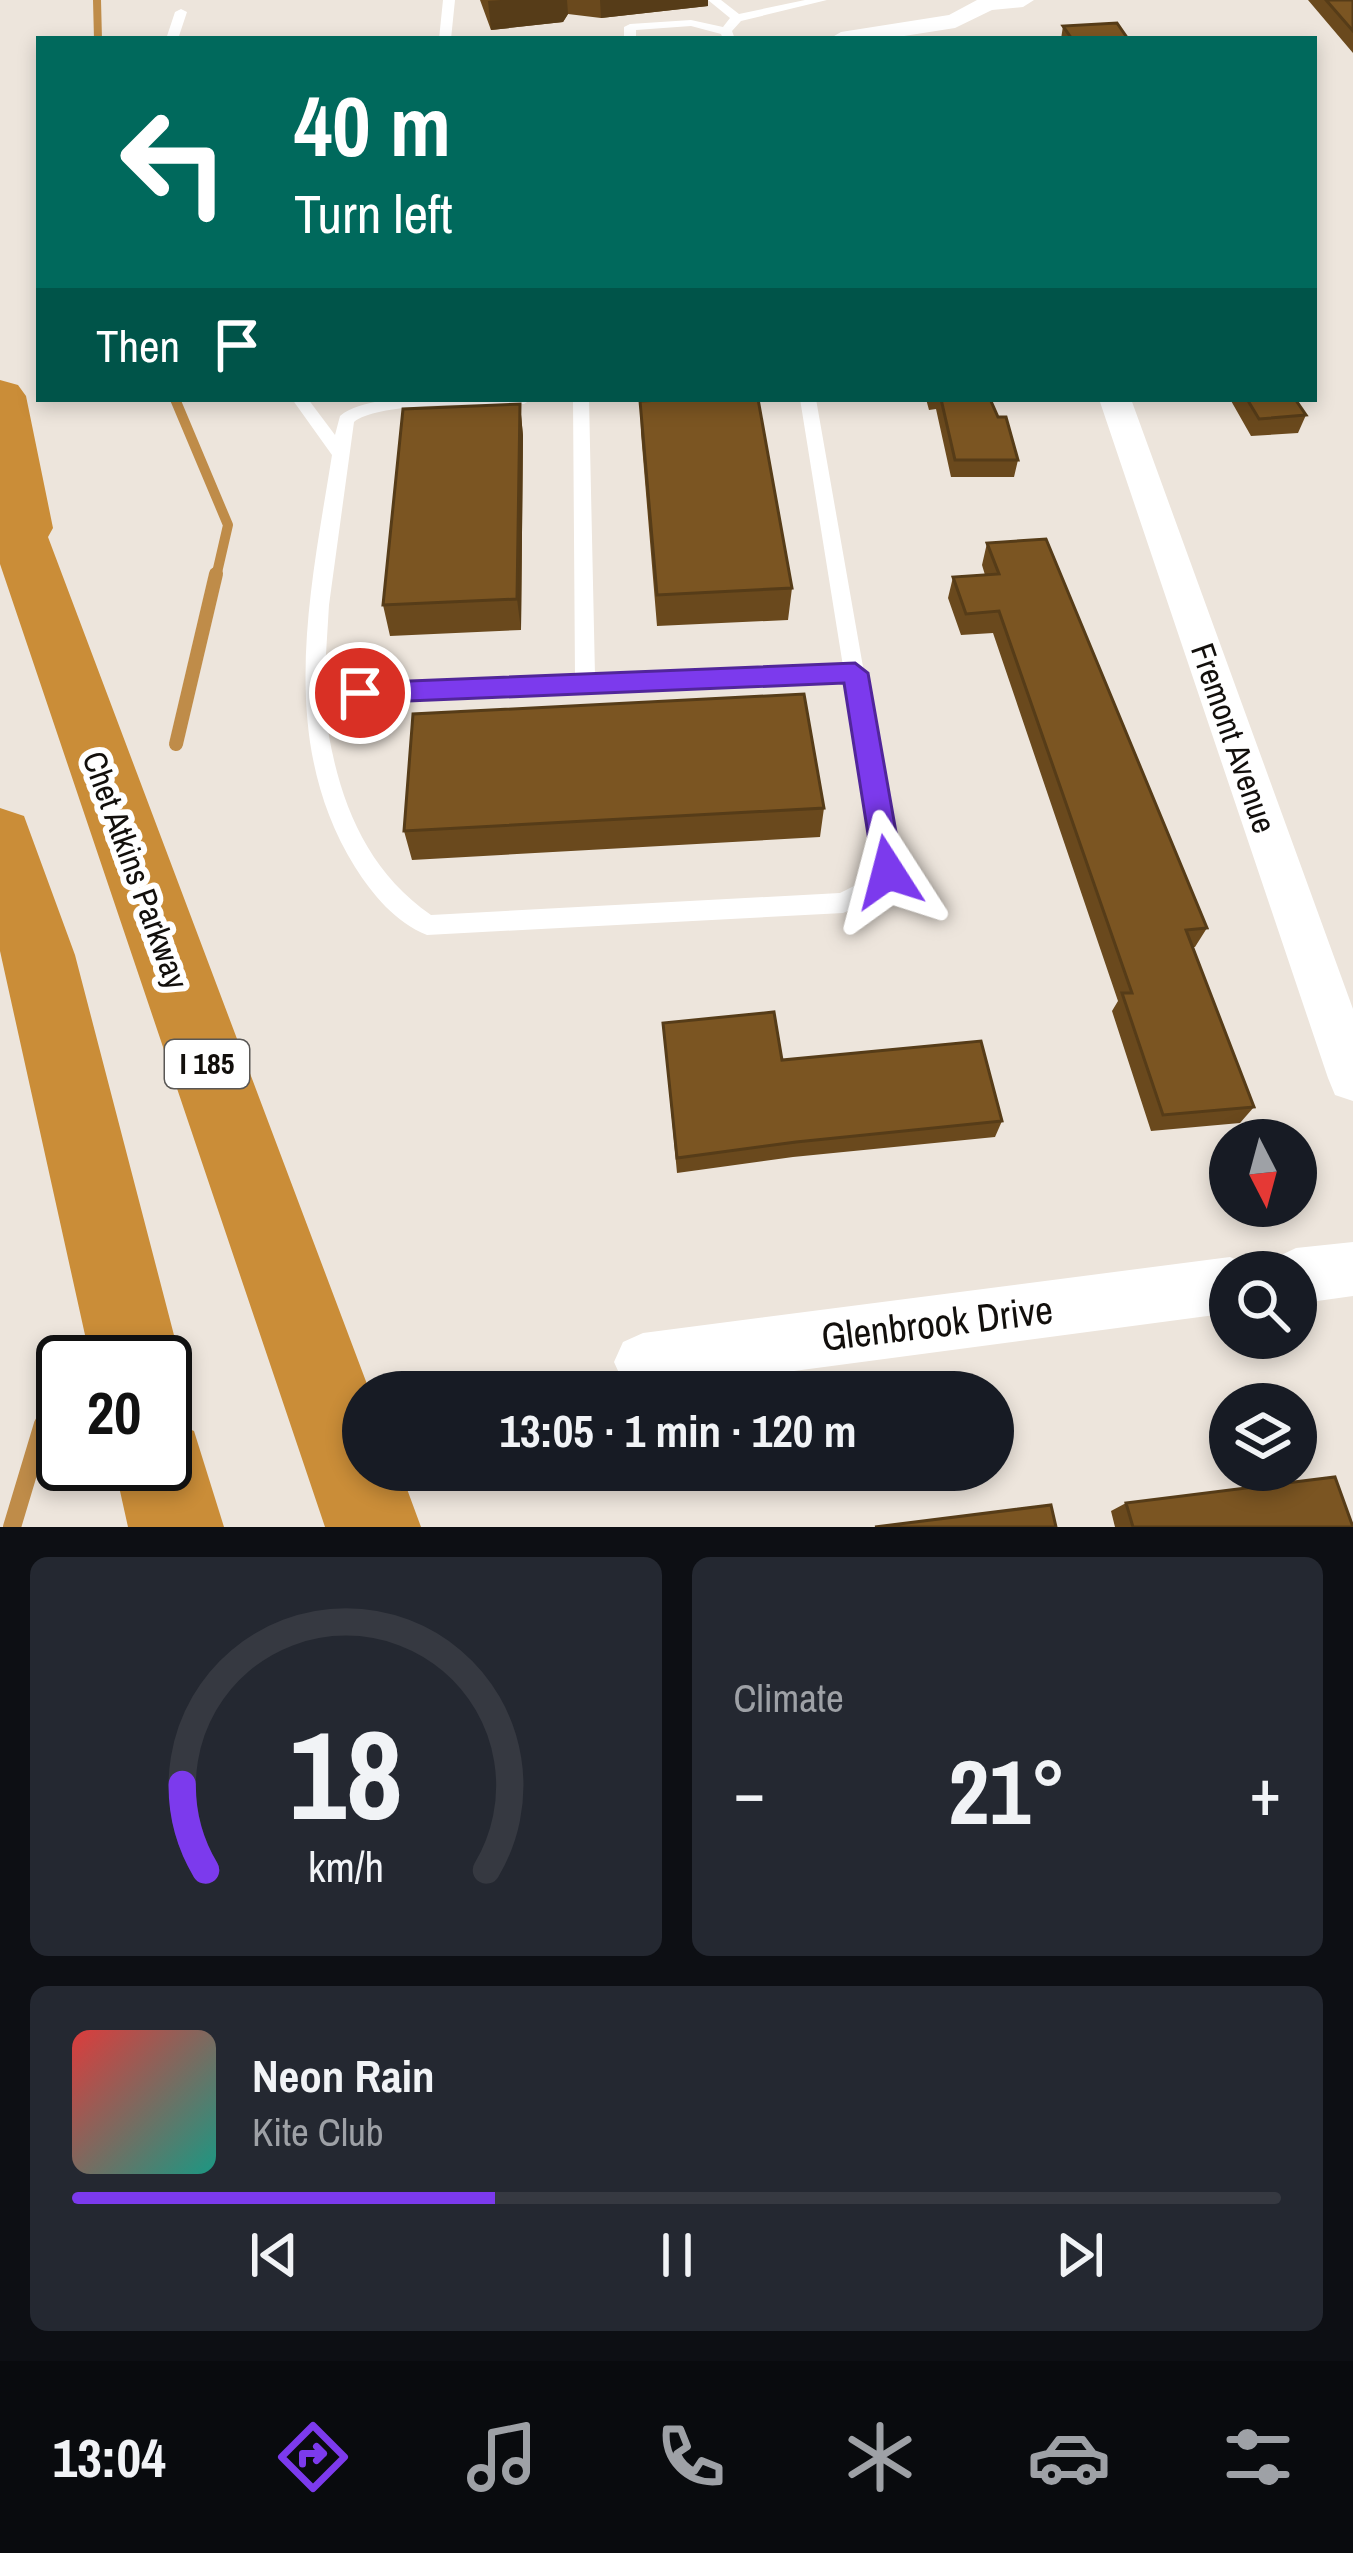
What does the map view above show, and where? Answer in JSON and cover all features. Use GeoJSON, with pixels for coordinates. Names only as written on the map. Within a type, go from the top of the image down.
{"type":"FeatureCollection","features":[{"type":"Feature","properties":{"kind":"highway"},"geometry":{"type":"LineString","coordinates":[[0,396],[40,602]]}},
{"type":"Feature","properties":{"kind":"highway","name":"Chet Atkins Parkway"},"geometry":{"type":"LineString","coordinates":[[0,483],[374,1527]]}},
{"type":"Feature","properties":{"kind":"highway"},"geometry":{"type":"LineString","coordinates":[[0,836],[38,955],[129,1335]]}},
{"type":"Feature","properties":{"kind":"highway"},"geometry":{"type":"LineString","coordinates":[[167,1491],[176,1527]]}},
{"type":"Feature","properties":{"kind":"street"},"geometry":{"type":"LineString","coordinates":[[881,36],[960,30],[986,4],[1023,0]]}},
{"type":"Feature","properties":{"kind":"street","name":"Fremont Avenue"},"geometry":{"type":"LineString","coordinates":[[1116,402],[1353,1078]]}},
{"type":"Feature","properties":{"kind":"street"},"geometry":{"type":"LineString","coordinates":[[1317,1273],[1353,1269]]}},
{"type":"Feature","properties":{"kind":"street","name":"Glenbrook Drive"},"geometry":{"type":"LineString","coordinates":[[644,1362],[1209,1288]]}},
{"type":"Feature","properties":{"kind":"lane"},"geometry":{"type":"LineString","coordinates":[[445,36],[449,0]]}},
{"type":"Feature","properties":{"kind":"lane"},"geometry":{"type":"LineString","coordinates":[[715,0],[737,18]]}},
{"type":"Feature","properties":{"kind":"lane"},"geometry":{"type":"LineString","coordinates":[[737,18],[821,0]]}},
{"type":"Feature","properties":{"kind":"lane"},"geometry":{"type":"LineString","coordinates":[[173,36],[181,13]]}},
{"type":"Feature","properties":{"kind":"lane"},"geometry":{"type":"LineString","coordinates":[[630,36],[630,27],[692,23],[728,36],[737,18]]}},
{"type":"Feature","properties":{"kind":"lane"},"geometry":{"type":"LineString","coordinates":[[302,402],[341,454]]}},
{"type":"Feature","properties":{"kind":"lane"},"geometry":{"type":"LineString","coordinates":[[397,402],[358,410],[346,420],[314,667],[315,721],[342,825],[386,897],[427,925],[843,903],[888,872],[809,402]]}},
{"type":"Feature","properties":{"kind":"lane"},"geometry":{"type":"LineString","coordinates":[[581,402],[585,684]]}},
{"type":"Feature","properties":{"kind":"lane"},"geometry":{"type":"LineString","coordinates":[[315,695],[855,673]]}},
{"type":"Feature","properties":{"kind":"building"},"geometry":{"type":"Polygon","coordinates":[[[1326,0],[1353,0],[1353,31],[1326,0]]]}},
{"type":"Feature","properties":{"kind":"building"},"geometry":{"type":"Polygon","coordinates":[[[1117,23],[1126,36],[1070,36],[1063,26],[1117,23]]]}},
{"type":"Feature","properties":{"kind":"building"},"geometry":{"type":"Polygon","coordinates":[[[640,402],[759,402],[792,588],[657,595],[640,402]]]}},
{"type":"Feature","properties":{"kind":"building"},"geometry":{"type":"Polygon","coordinates":[[[942,402],[991,402],[998,417],[1006,417],[1018,460],[955,460],[942,402]]]}},
{"type":"Feature","properties":{"kind":"building"},"geometry":{"type":"Polygon","coordinates":[[[1249,402],[1297,402],[1306,415],[1259,419],[1249,402]]]}},
{"type":"Feature","properties":{"kind":"building"},"geometry":{"type":"Polygon","coordinates":[[[520,404],[517,599],[383,605],[403,409],[520,404]]]}},
{"type":"Feature","properties":{"kind":"building"},"geometry":{"type":"Polygon","coordinates":[[[1046,539],[1207,928],[1186,930],[1254,1107],[1163,1115],[1122,993],[1132,993],[999,611],[966,614],[953,577],[999,574],[987,543],[1046,539]]]}},
{"type":"Feature","properties":{"kind":"building"},"geometry":{"type":"Polygon","coordinates":[[[804,694],[824,808],[404,831],[413,714],[804,694]]]}},
{"type":"Feature","properties":{"kind":"building"},"geometry":{"type":"Polygon","coordinates":[[[774,1012],[782,1060],[981,1041],[1002,1121],[677,1158],[663,1023],[774,1012]]]}},
{"type":"Feature","properties":{"kind":"building"},"geometry":{"type":"Polygon","coordinates":[[[1335,1477],[1353,1527],[1133,1527],[1126,1503],[1222,1491],[1317,1491],[1317,1479],[1335,1477]]]}},
{"type":"Feature","properties":{"kind":"building"},"geometry":{"type":"Polygon","coordinates":[[[1051,1505],[1056,1527],[875,1527],[1051,1505]]]}},
{"type":"Feature","properties":{"kind":"waterway"},"geometry":{"type":"LineString","coordinates":[[97,0],[98,36]]}},
{"type":"Feature","properties":{"kind":"waterway"},"geometry":{"type":"LineString","coordinates":[[176,402],[228,525],[216,577]]}},
{"type":"Feature","properties":{"kind":"waterway"},"geometry":{"type":"LineString","coordinates":[[176,744],[216,574]]}},
{"type":"Feature","properties":{"kind":"waterway"},"geometry":{"type":"LineString","coordinates":[[12,1527],[36,1447]]}},
{"type":"Feature","properties":{"kind":"route"},"geometry":{"type":"LineString","coordinates":[[360,693],[855,673],[888,872]]}}]}
